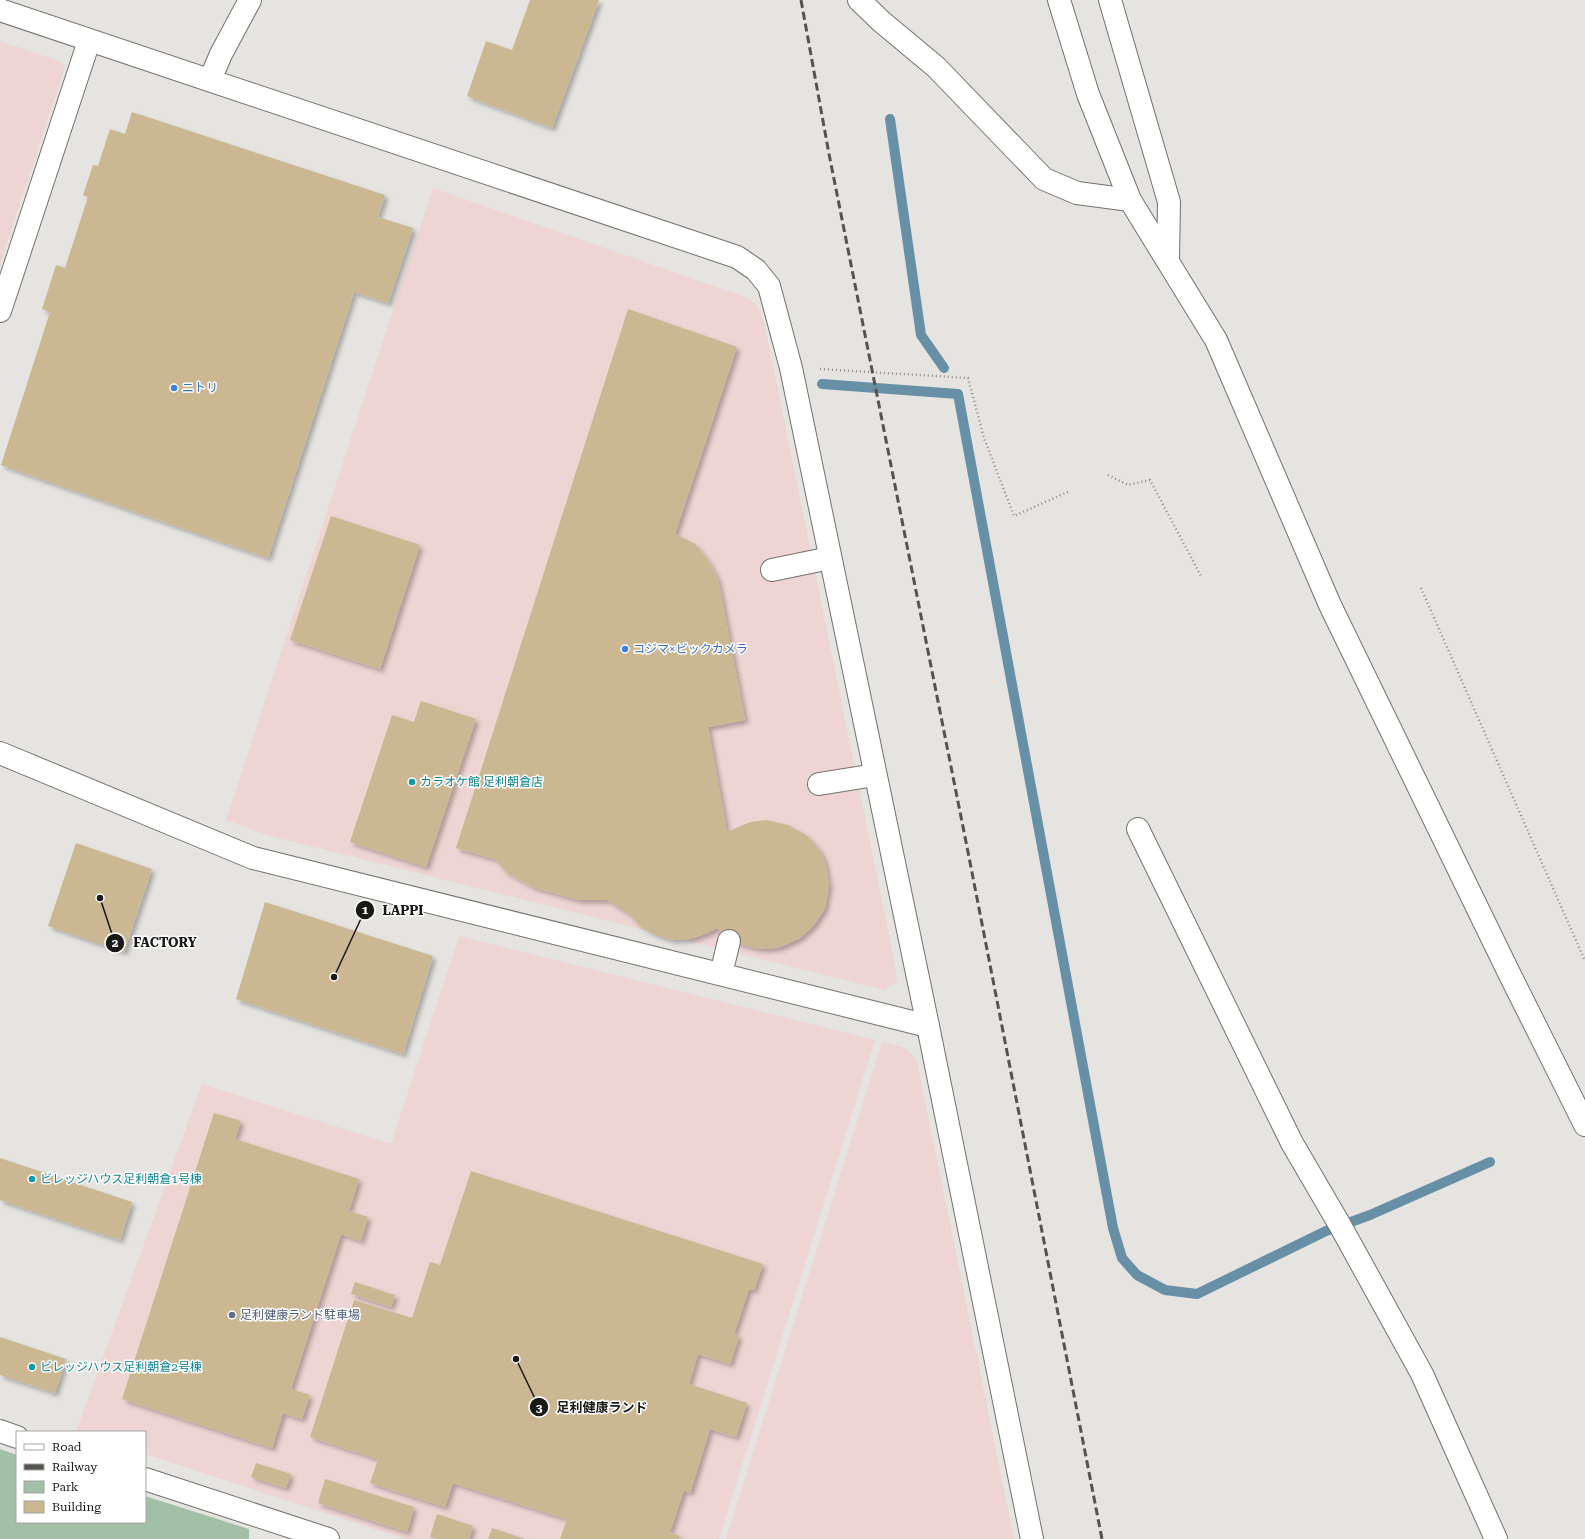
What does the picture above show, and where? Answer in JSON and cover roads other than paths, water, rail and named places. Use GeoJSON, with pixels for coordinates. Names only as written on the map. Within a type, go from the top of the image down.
{"type":"FeatureCollection","features":[{"type":"Feature","properties":{"kind":"street"},"geometry":{"type":"LineString","coordinates":[[210,80],[221,54],[250,0]]}},
{"type":"Feature","properties":{"kind":"street"},"geometry":{"type":"LineString","coordinates":[[859,0],[882,22],[936,67],[1044,179],[1078,193],[1130,200]]}},
{"type":"Feature","properties":{"kind":"street"},"geometry":{"type":"LineString","coordinates":[[1059,0],[1088,94],[1130,200],[1216,340],[1330,605],[1513,982],[1585,1125]]}},
{"type":"Feature","properties":{"kind":"street"},"geometry":{"type":"LineString","coordinates":[[1110,0],[1169,202],[1168,261]]}},
{"type":"Feature","properties":{"kind":"street"},"geometry":{"type":"LineString","coordinates":[[0,10],[737,258],[756,270],[770,286],[791,368],[928,1026],[1032,1539]]}},
{"type":"Feature","properties":{"kind":"street"},"geometry":{"type":"LineString","coordinates":[[0,311],[89,41]]}},
{"type":"Feature","properties":{"kind":"street"},"geometry":{"type":"LineString","coordinates":[[772,570],[830,558]]}},
{"type":"Feature","properties":{"kind":"street"},"geometry":{"type":"LineString","coordinates":[[0,753],[252,858],[928,1026]]}},
{"type":"Feature","properties":{"kind":"street"},"geometry":{"type":"LineString","coordinates":[[819,784],[875,775]]}},
{"type":"Feature","properties":{"kind":"street"},"geometry":{"type":"LineString","coordinates":[[1138,829],[1292,1143],[1341,1226],[1422,1374],[1496,1539]]}},
{"type":"Feature","properties":{"kind":"street"},"geometry":{"type":"LineString","coordinates":[[720,974],[729,941]]}},
{"type":"Feature","properties":{"kind":"street"},"geometry":{"type":"LineString","coordinates":[[0,1431],[16,1437]]}},
{"type":"Feature","properties":{"kind":"street"},"geometry":{"type":"LineString","coordinates":[[146,1479],[278,1531],[328,1539]]}},
{"type":"Feature","properties":{"kind":"waterway"},"geometry":{"type":"LineString","coordinates":[[890,119],[921,335],[944,368]]}},
{"type":"Feature","properties":{"kind":"waterway"},"geometry":{"type":"LineString","coordinates":[[822,384],[958,394],[1113,1228],[1122,1258],[1137,1275],[1165,1290],[1197,1294],[1326,1231],[1370,1215],[1490,1162]]}},
{"type":"Feature","properties":{"kind":"railway"},"geometry":{"type":"LineString","coordinates":[[801,0],[829,154],[968,852],[1102,1539]]}},
{"type":"Feature","properties":{"kind":"place","name":"ニトリ"},"geometry":{"type":"Point","coordinates":[174,388]}},
{"type":"Feature","properties":{"kind":"place","name":"コジマ×ビックカメラ"},"geometry":{"type":"Point","coordinates":[625,649]}},
{"type":"Feature","properties":{"kind":"place","name":"カラオケ館 足利朝倉店"},"geometry":{"type":"Point","coordinates":[412,782]}},
{"type":"Feature","properties":{"kind":"place","name":"FACTORY"},"geometry":{"type":"Point","coordinates":[100,898]}},
{"type":"Feature","properties":{"kind":"place","name":"LAPPI"},"geometry":{"type":"Point","coordinates":[334,977]}},
{"type":"Feature","properties":{"kind":"place","name":"ビレッジハウス足利朝倉1号棟"},"geometry":{"type":"Point","coordinates":[32,1179]}},
{"type":"Feature","properties":{"kind":"place","name":"足利健康ランド駐車場"},"geometry":{"type":"Point","coordinates":[232,1315]}},
{"type":"Feature","properties":{"kind":"place","name":"足利健康ランド"},"geometry":{"type":"Point","coordinates":[516,1359]}},
{"type":"Feature","properties":{"kind":"place","name":"ビレッジハウス足利朝倉2号棟"},"geometry":{"type":"Point","coordinates":[32,1367]}}]}
